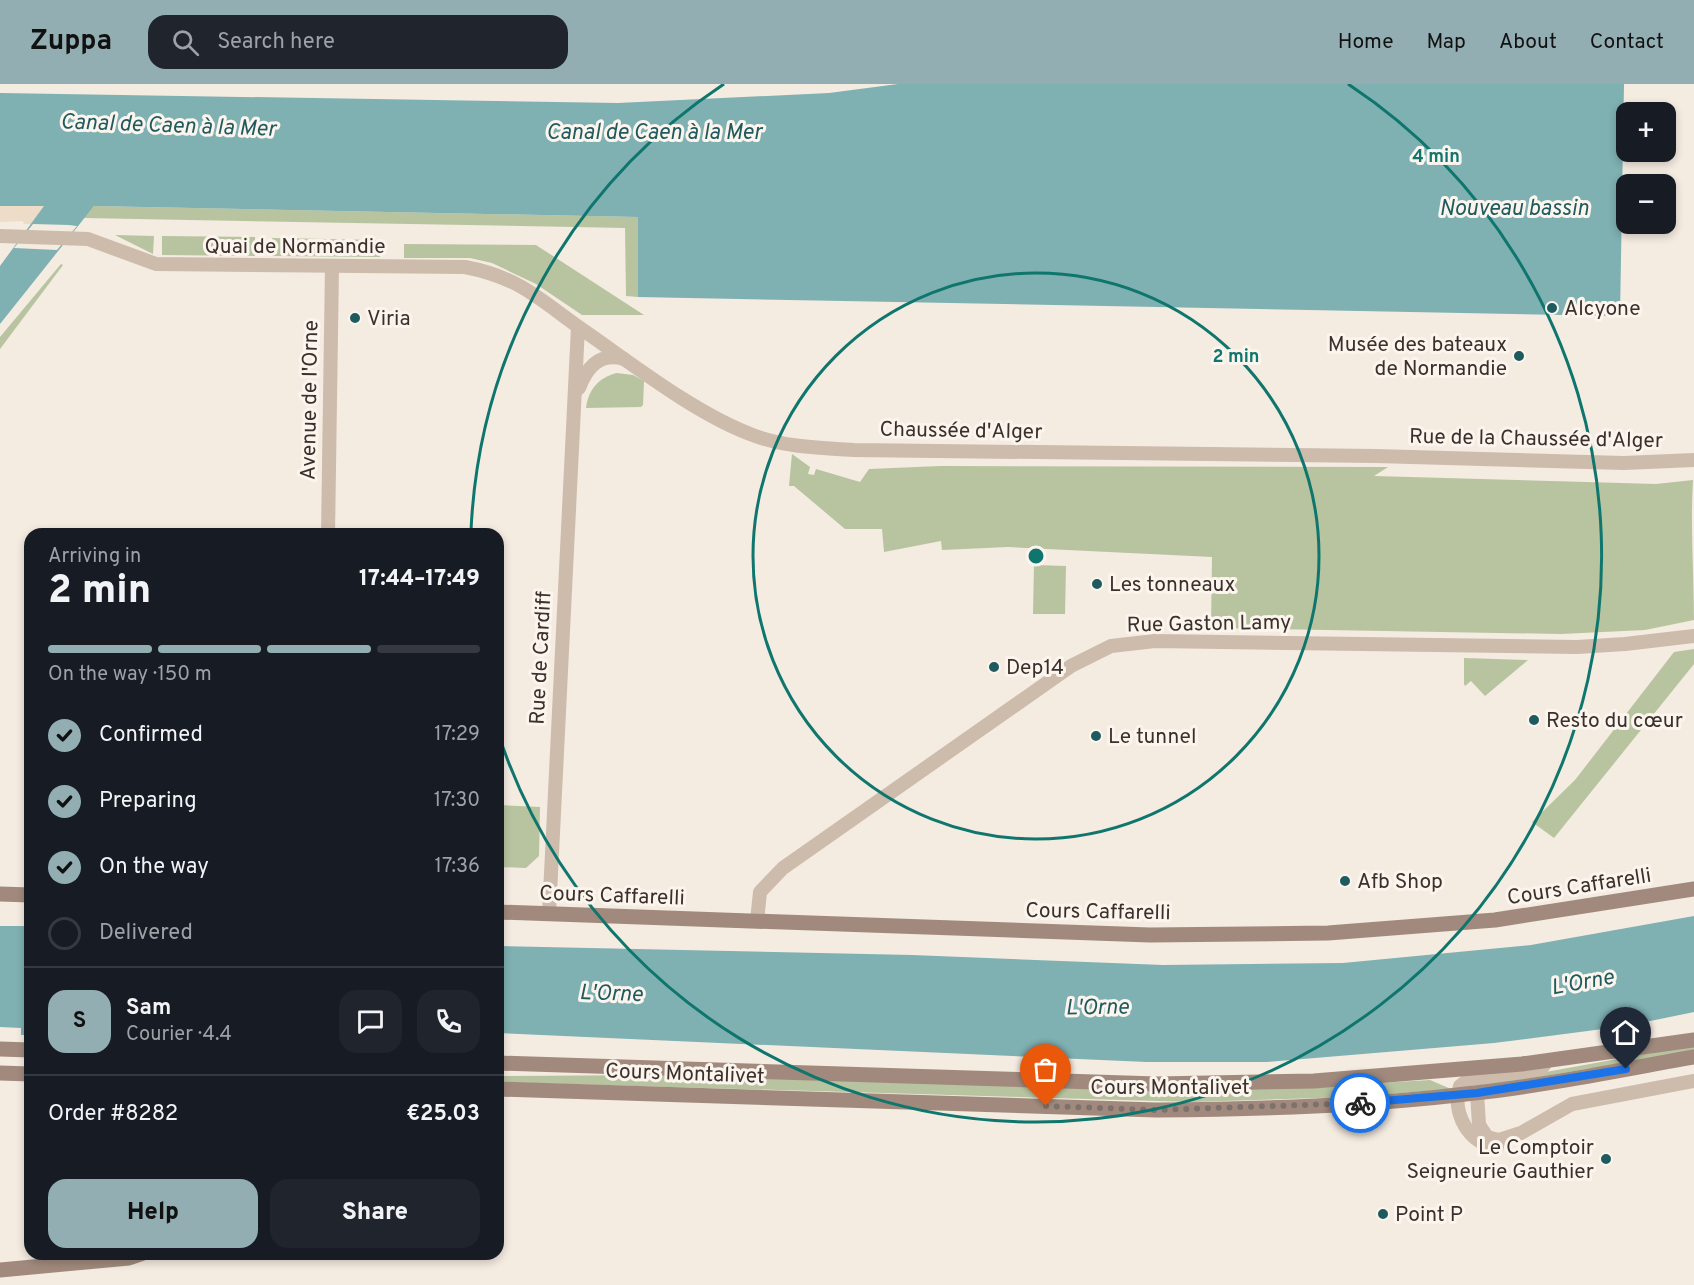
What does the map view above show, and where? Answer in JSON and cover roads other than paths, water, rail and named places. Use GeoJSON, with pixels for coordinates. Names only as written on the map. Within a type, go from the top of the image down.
{"type":"FeatureCollection","features":[{"type":"Feature","properties":{"kind":"main road","name":"Cours Caffarelli"},"geometry":{"type":"LineString","coordinates":[[504,912],[1150,935],[1328,933],[1495,920],[1694,889]]}},
{"type":"Feature","properties":{"kind":"main road"},"geometry":{"type":"LineString","coordinates":[[0,894],[24,895]]}},
{"type":"Feature","properties":{"kind":"main road","name":"Cours Montalivet"},"geometry":{"type":"LineString","coordinates":[[504,1063],[1157,1084],[1314,1081],[1549,1060],[1694,1040]]}},
{"type":"Feature","properties":{"kind":"main road"},"geometry":{"type":"LineString","coordinates":[[0,1049],[24,1050]]}},
{"type":"Feature","properties":{"kind":"main road","name":"Cours Montalivet"},"geometry":{"type":"LineString","coordinates":[[504,1089],[1156,1110],[1303,1107],[1477,1093],[1694,1057]]}},
{"type":"Feature","properties":{"kind":"main road"},"geometry":{"type":"LineString","coordinates":[[0,1073],[24,1074]]}},
{"type":"Feature","properties":{"kind":"main road"},"geometry":{"type":"LineString","coordinates":[[0,1270],[88,1260]]}},
{"type":"Feature","properties":{"kind":"street","name":"Quai de Normandie"},"geometry":{"type":"LineString","coordinates":[[0,236],[88,239],[156,264],[465,267],[488,272],[523,285],[578,327]]}},
{"type":"Feature","properties":{"kind":"street","name":"Avenue de l'Orne"},"geometry":{"type":"LineString","coordinates":[[328,528],[332,266]]}},
{"type":"Feature","properties":{"kind":"street","name":"Chaussée d'Alger"},"geometry":{"type":"LineString","coordinates":[[578,327],[706,413],[751,435],[812,447],[854,450],[1376,456]]}},
{"type":"Feature","properties":{"kind":"street","name":"Rue de Cardiff"},"geometry":{"type":"LineString","coordinates":[[549,914],[578,327]]}},
{"type":"Feature","properties":{"kind":"street","name":"Rue de Cardiff"},"geometry":{"type":"LineString","coordinates":[[574,404],[583,376],[596,361],[616,357],[628,360]]}},
{"type":"Feature","properties":{"kind":"street","name":"Rue de la Chaussée d'Alger"},"geometry":{"type":"LineString","coordinates":[[1376,456],[1624,463],[1694,460]]}},
{"type":"Feature","properties":{"kind":"street","name":"Rue Gaston Lamy"},"geometry":{"type":"LineString","coordinates":[[758,921],[760,892],[783,867],[1071,666],[1111,646],[1155,641],[1577,647],[1694,636]]}},
{"type":"Feature","properties":{"kind":"street"},"geometry":{"type":"LineString","coordinates":[[1544,1120],[1539,1127],[1519,1142],[1500,1148],[1485,1145],[1476,1141],[1467,1130],[1459,1095],[1460,1086],[1469,1079],[1541,1069],[1549,1060]]}},
{"type":"Feature","properties":{"kind":"street"},"geometry":{"type":"LineString","coordinates":[[1477,1093],[1479,1125],[1483,1133],[1493,1139],[1510,1139],[1572,1104],[1694,1081]]}},
{"type":"Feature","properties":{"kind":"water"},"geometry":{"type":"Polygon","coordinates":[[[898,84],[1624,84],[1624,102],[1616,102],[1616,162],[1623,162],[1622,174],[1616,174],[1616,234],[1621,234],[1620,316],[638,297],[638,217],[94,206],[0,324],[0,266],[44,206],[0,206],[0,93],[618,103],[829,93],[898,84]]]}},
{"type":"Feature","properties":{"kind":"water","name":"L'Orne"},"geometry":{"type":"Polygon","coordinates":[[[1694,916],[1694,1012],[1626,1026],[1494,1043],[1267,1062],[1147,1062],[504,1033],[504,946],[912,955],[1163,965],[1343,963],[1531,945],[1694,916]]]}},
{"type":"Feature","properties":{"kind":"water"},"geometry":{"type":"Polygon","coordinates":[[[0,926],[24,926],[24,1035],[21,1035],[21,1028],[0,1027],[0,926]]]}},
{"type":"Feature","properties":{"kind":"place","name":"Alcyone"},"geometry":{"type":"Point","coordinates":[1552,308]}},
{"type":"Feature","properties":{"kind":"place","name":"Viria"},"geometry":{"type":"Point","coordinates":[355,318]}},
{"type":"Feature","properties":{"kind":"place","name":"Musée des bateaux de Normandie"},"geometry":{"type":"Point","coordinates":[1519,356]}},
{"type":"Feature","properties":{"kind":"place","name":"Les tonneaux"},"geometry":{"type":"Point","coordinates":[1097,584]}},
{"type":"Feature","properties":{"kind":"place","name":"Dep14"},"geometry":{"type":"Point","coordinates":[994,667]}},
{"type":"Feature","properties":{"kind":"place","name":"Resto du cœur"},"geometry":{"type":"Point","coordinates":[1534,720]}},
{"type":"Feature","properties":{"kind":"place","name":"Le tunnel"},"geometry":{"type":"Point","coordinates":[1096,736]}},
{"type":"Feature","properties":{"kind":"place","name":"Afb Shop"},"geometry":{"type":"Point","coordinates":[1345,881]}},
{"type":"Feature","properties":{"kind":"place","name":"Le Comptoir Seigneurie Gauthier"},"geometry":{"type":"Point","coordinates":[1606,1159]}},
{"type":"Feature","properties":{"kind":"place","name":"Point P"},"geometry":{"type":"Point","coordinates":[1383,1214]}},
{"type":"Feature","properties":{"kind":"water label","name":"Canal de Caen à la Mer"},"geometry":{"type":"Point","coordinates":[168,124]}},
{"type":"Feature","properties":{"kind":"water label","name":"Canal de Caen à la Mer"},"geometry":{"type":"Point","coordinates":[654,131]}},
{"type":"Feature","properties":{"kind":"water label","name":"Nouveau bassin"},"geometry":{"type":"Point","coordinates":[1514,207]}}]}
